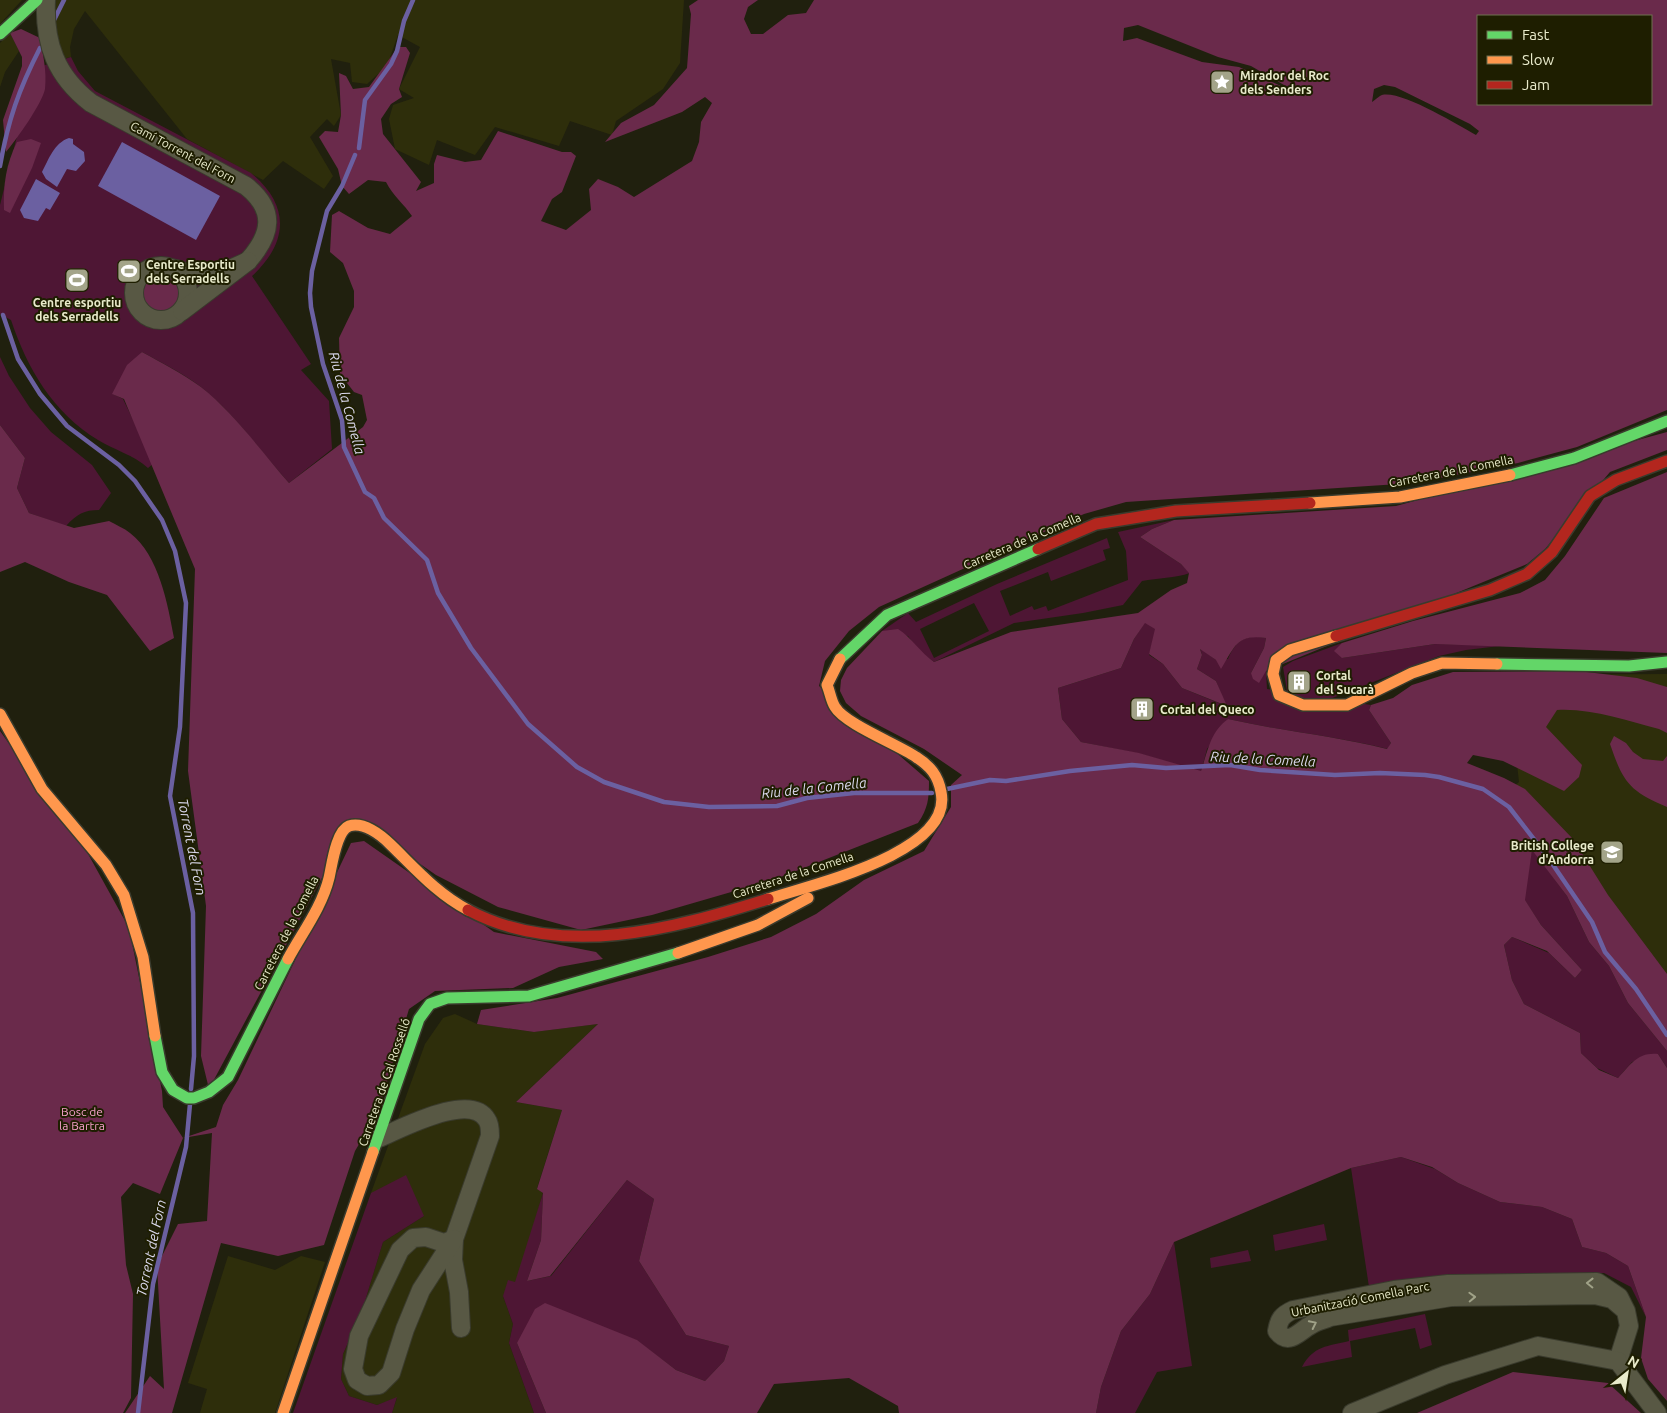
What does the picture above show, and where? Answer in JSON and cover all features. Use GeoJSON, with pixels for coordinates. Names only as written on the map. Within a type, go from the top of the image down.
{"type":"FeatureCollection","features":[{"type":"Feature","properties":{"kind":"main road"},"geometry":{"type":"LineString","coordinates":[[0,34],[37,0]]}},
{"type":"Feature","properties":{"kind":"main road","name":"Carretera de la Comella"},"geometry":{"type":"LineString","coordinates":[[0,714],[34,778],[114,874],[130,908],[137,931],[152,1002],[163,1075],[174,1092],[187,1098],[207,1095],[228,1078],[327,886],[339,839],[342,832],[348,827],[358,825],[377,833],[428,884],[490,921],[526,931],[600,937],[658,929],[744,907],[840,876],[892,854],[912,844],[925,834],[935,822],[944,799],[944,790],[940,780],[932,770],[919,759],[847,718],[834,707],[829,697],[828,678],[840,657],[864,632],[887,616],[1096,524],[1176,510],[1400,497],[1501,476],[1574,458],[1667,421]]}},
{"type":"Feature","properties":{"kind":"main road"},"geometry":{"type":"LineString","coordinates":[[1667,461],[1613,483],[1591,495],[1581,507],[1548,559],[1534,571],[1520,579],[1490,590],[1290,650],[1276,660],[1273,674],[1279,695],[1292,702],[1332,706],[1347,705],[1412,672],[1442,663],[1629,666],[1667,662]]}},
{"type":"Feature","properties":{"kind":"main road","name":"Carretera de Cal Rosselló"},"geometry":{"type":"LineString","coordinates":[[282,1413],[419,1019],[430,1004],[447,998],[530,996],[696,948],[758,925],[835,884],[840,876]]}},
{"type":"Feature","properties":{"kind":"street","name":"Camí Torrent del Forn"},"geometry":{"type":"LineString","coordinates":[[46,0],[45,24],[55,61],[64,78],[74,90],[91,103],[246,186],[259,196],[264,207],[266,234],[261,246],[248,261]]}},
{"type":"Feature","properties":{"kind":"street"},"geometry":{"type":"LineString","coordinates":[[248,261],[180,313],[163,320],[146,316],[135,301],[134,292],[140,275],[155,266],[173,268],[192,276],[204,277],[224,272],[248,261]]}},
{"type":"Feature","properties":{"kind":"street"},"geometry":{"type":"LineString","coordinates":[[173,268],[180,272],[189,288],[187,305],[180,313]]}},
{"type":"Feature","properties":{"kind":"street"},"geometry":{"type":"LineString","coordinates":[[379,1138],[446,1111],[467,1109],[482,1114],[488,1121],[490,1136],[454,1240],[452,1260],[460,1292],[461,1328]]}},
{"type":"Feature","properties":{"kind":"street"},"geometry":{"type":"LineString","coordinates":[[426,1237],[444,1243],[454,1240],[421,1290],[405,1329],[391,1373],[379,1386],[367,1386],[357,1380],[353,1369],[359,1336],[400,1250],[412,1238],[426,1237]]}},
{"type":"Feature","properties":{"kind":"street","name":"Urbanització Comella Parc"},"geometry":{"type":"LineString","coordinates":[[1597,1282],[1619,1297],[1626,1311],[1612,1299],[1596,1295],[1451,1298],[1330,1317],[1313,1323],[1299,1335],[1289,1338],[1281,1336],[1276,1331],[1278,1321],[1284,1314],[1293,1310],[1394,1290],[1448,1284],[1597,1282]]}},
{"type":"Feature","properties":{"kind":"street"},"geometry":{"type":"LineString","coordinates":[[1618,1361],[1629,1326],[1626,1311]]}},
{"type":"Feature","properties":{"kind":"street"},"geometry":{"type":"LineString","coordinates":[[1352,1413],[1445,1375],[1538,1346],[1618,1361],[1657,1413]]}},
{"type":"Feature","properties":{"kind":"shaded area"},"geometry":{"type":"Polygon","coordinates":[[[0,0],[22,0],[0,24],[0,0]]]}},
{"type":"Feature","properties":{"kind":"shaded area"},"geometry":{"type":"Polygon","coordinates":[[[45,0],[684,0],[680,63],[663,89],[616,121],[612,135],[570,121],[559,146],[495,127],[475,155],[437,140],[429,165],[395,149],[389,119],[393,105],[414,98],[399,89],[420,47],[398,35],[387,66],[367,84],[352,82],[350,63],[331,59],[341,115],[334,126],[327,119],[310,137],[333,176],[324,189],[283,161],[263,180],[187,139],[85,11],[74,29],[70,47],[71,57],[55,61],[45,0]]]}},
{"type":"Feature","properties":{"kind":"shaded area"},"geometry":{"type":"Polygon","coordinates":[[[10,33],[19,51],[5,72],[0,87],[0,43],[10,33]]]}},
{"type":"Feature","properties":{"kind":"shaded area","name":"Centre Esportiu dels Serradells"},"geometry":{"type":"Polygon","coordinates":[[[71,57],[78,71],[95,91],[251,173],[264,185],[273,198],[280,224],[278,237],[273,250],[252,276],[311,364],[301,370],[329,401],[332,449],[289,483],[213,397],[187,377],[142,352],[113,394],[123,399],[154,463],[148,468],[137,460],[98,440],[68,417],[55,403],[34,372],[17,338],[11,320],[0,314],[0,205],[21,120],[42,66],[71,57]]]}},
{"type":"Feature","properties":{"kind":"shaded area"},"geometry":{"type":"Polygon","coordinates":[[[69,138],[73,139],[73,144],[84,152],[85,161],[76,171],[67,169],[57,187],[46,179],[42,172],[59,144],[69,138]]]}},
{"type":"Feature","properties":{"kind":"shaded area"},"geometry":{"type":"Polygon","coordinates":[[[122,142],[220,196],[196,240],[98,186],[122,142]]]}},
{"type":"Feature","properties":{"kind":"shaded area"},"geometry":{"type":"Polygon","coordinates":[[[36,179],[60,193],[50,210],[46,208],[38,221],[24,218],[20,210],[36,179]]]}},
{"type":"Feature","properties":{"kind":"shaded area"},"geometry":{"type":"Polygon","coordinates":[[[0,357],[9,376],[30,408],[51,432],[92,465],[111,493],[99,510],[81,514],[66,526],[29,513],[17,488],[25,458],[0,425],[0,357]]]}},
{"type":"Feature","properties":{"kind":"shaded area"},"geometry":{"type":"Polygon","coordinates":[[[1174,520],[1152,529],[1140,537],[1181,564],[1190,573],[1142,581],[1123,605],[1014,623],[934,662],[919,651],[908,636],[882,631],[908,613],[916,622],[997,584],[1107,538],[1110,548],[1103,550],[1106,560],[1051,581],[1048,572],[1000,591],[1010,616],[1032,606],[1034,610],[1046,606],[1048,611],[1128,580],[1126,551],[1118,532],[1174,520]],[[974,603],[920,629],[934,658],[989,631],[974,603]]]}},
{"type":"Feature","properties":{"kind":"shaded area"},"geometry":{"type":"Polygon","coordinates":[[[1145,622],[1156,629],[1149,655],[1163,664],[1182,688],[1226,706],[1216,681],[1197,669],[1202,655],[1200,648],[1216,660],[1228,659],[1238,643],[1243,640],[1252,637],[1266,638],[1264,648],[1251,673],[1266,671],[1267,689],[1371,705],[1369,710],[1391,743],[1388,749],[1228,719],[1207,749],[1201,772],[1141,754],[1081,742],[1062,719],[1058,688],[1121,668],[1134,639],[1145,622]]]}},
{"type":"Feature","properties":{"kind":"shaded area"},"geometry":{"type":"Polygon","coordinates":[[[1342,643],[1342,658],[1435,644],[1508,645],[1466,650],[1439,656],[1325,701],[1287,691],[1283,667],[1293,661],[1342,643]]]}},
{"type":"Feature","properties":{"kind":"shaded area","name":"British College d'Andorra"},"geometry":{"type":"Polygon","coordinates":[[[1667,674],[1667,1014],[1511,789],[1519,782],[1507,675],[1667,674]]]}},
{"type":"Feature","properties":{"kind":"shaded area"},"geometry":{"type":"Polygon","coordinates":[[[1532,849],[1567,896],[1589,942],[1609,966],[1628,1003],[1667,1051],[1667,1068],[1658,1054],[1632,1062],[1618,1078],[1597,1068],[1581,1053],[1580,1033],[1524,1004],[1512,980],[1504,945],[1512,937],[1549,953],[1575,978],[1582,970],[1541,925],[1524,899],[1532,849]]]}},
{"type":"Feature","properties":{"kind":"shaded area"},"geometry":{"type":"Polygon","coordinates":[[[455,1014],[477,1024],[534,1032],[598,1024],[516,1102],[562,1110],[537,1188],[543,1193],[525,1256],[515,1283],[503,1296],[513,1324],[509,1343],[534,1413],[392,1413],[397,1398],[377,1405],[349,1396],[341,1379],[343,1354],[362,1311],[383,1242],[424,1216],[371,1193],[425,1044],[443,1018],[455,1014]]]}},
{"type":"Feature","properties":{"kind":"shaded area"},"geometry":{"type":"Polygon","coordinates":[[[1401,1157],[1435,1169],[1458,1183],[1500,1202],[1542,1207],[1572,1219],[1582,1247],[1606,1253],[1628,1266],[1646,1317],[1631,1287],[1604,1273],[1453,1275],[1369,1287],[1351,1168],[1401,1157]]]}},
{"type":"Feature","properties":{"kind":"shaded area"},"geometry":{"type":"Polygon","coordinates":[[[406,1175],[424,1216],[383,1242],[362,1311],[343,1354],[341,1379],[349,1396],[377,1405],[397,1397],[392,1413],[293,1413],[371,1193],[406,1175]]]}},
{"type":"Feature","properties":{"kind":"shaded area"},"geometry":{"type":"Polygon","coordinates":[[[627,1180],[654,1199],[639,1261],[686,1335],[729,1346],[724,1361],[705,1381],[676,1370],[636,1340],[609,1331],[517,1343],[546,1413],[534,1413],[509,1343],[513,1324],[503,1296],[508,1280],[515,1282],[543,1193],[541,1240],[527,1281],[551,1276],[627,1180]]]}},
{"type":"Feature","properties":{"kind":"shaded area"},"geometry":{"type":"Polygon","coordinates":[[[1324,1224],[1327,1240],[1275,1251],[1273,1235],[1324,1224]]]}},
{"type":"Feature","properties":{"kind":"shaded area"},"geometry":{"type":"Polygon","coordinates":[[[1174,1242],[1192,1366],[1157,1372],[1135,1413],[1096,1413],[1101,1387],[1121,1331],[1150,1294],[1174,1242]]]}},
{"type":"Feature","properties":{"kind":"shaded area"},"geometry":{"type":"Polygon","coordinates":[[[1248,1250],[1251,1261],[1211,1268],[1210,1258],[1248,1250]]]}},
{"type":"Feature","properties":{"kind":"shaded area"},"geometry":{"type":"Polygon","coordinates":[[[228,1256],[275,1270],[301,1256],[325,1262],[275,1413],[200,1413],[207,1389],[188,1383],[228,1256]]]}},
{"type":"Feature","properties":{"kind":"shaded area"},"geometry":{"type":"Polygon","coordinates":[[[1425,1314],[1432,1345],[1420,1349],[1415,1328],[1350,1341],[1352,1357],[1302,1367],[1306,1360],[1316,1351],[1349,1341],[1348,1330],[1425,1314]]]}},
{"type":"Feature","properties":{"kind":"green space"},"geometry":{"type":"Polygon","coordinates":[[[698,0],[758,0],[748,7],[744,19],[751,34],[763,34],[788,15],[806,13],[814,0],[1667,0],[1667,410],[1577,447],[1518,463],[1414,483],[1126,502],[1084,514],[879,607],[849,631],[825,661],[819,686],[929,781],[926,808],[918,823],[773,880],[652,915],[581,930],[498,907],[436,875],[354,818],[209,1089],[201,1056],[206,906],[188,771],[195,569],[124,399],[112,394],[127,365],[142,352],[187,377],[213,397],[236,420],[289,483],[363,427],[367,420],[362,395],[354,392],[340,374],[339,338],[354,307],[354,291],[343,263],[330,252],[332,215],[339,211],[368,228],[390,234],[412,216],[386,182],[368,180],[349,194],[342,186],[338,169],[319,137],[325,131],[338,132],[341,115],[339,73],[346,76],[353,89],[369,87],[398,47],[406,47],[410,53],[399,89],[402,97],[391,104],[381,119],[383,134],[421,182],[416,191],[434,183],[434,164],[437,155],[465,162],[481,160],[498,131],[562,152],[571,152],[576,156],[562,192],[552,199],[541,221],[566,230],[591,210],[589,189],[598,179],[618,187],[634,197],[692,161],[699,142],[701,122],[712,103],[705,97],[682,112],[605,142],[621,123],[654,105],[687,68],[691,14],[689,6],[698,0]],[[1138,25],[1124,28],[1123,41],[1137,38],[1202,62],[1239,67],[1305,97],[1251,66],[1218,57],[1138,25]],[[1384,85],[1374,89],[1372,102],[1382,95],[1391,95],[1429,109],[1476,135],[1479,131],[1470,124],[1395,87],[1384,85]]]}},
{"type":"Feature","properties":{"kind":"green space"},"geometry":{"type":"Polygon","coordinates":[[[21,29],[40,38],[45,69],[45,89],[34,112],[6,152],[3,120],[22,66],[22,57],[10,33],[21,29]]]}},
{"type":"Feature","properties":{"kind":"green space"},"geometry":{"type":"Polygon","coordinates":[[[31,139],[41,143],[32,168],[10,213],[4,210],[4,192],[8,167],[17,142],[31,139]]]}},
{"type":"Feature","properties":{"kind":"green space"},"geometry":{"type":"Polygon","coordinates":[[[161,275],[173,281],[179,293],[173,305],[161,311],[149,305],[143,293],[149,281],[161,275]]]}},
{"type":"Feature","properties":{"kind":"green space"},"geometry":{"type":"Polygon","coordinates":[[[0,425],[25,458],[17,488],[29,513],[74,528],[109,521],[128,531],[140,542],[161,581],[174,638],[150,651],[107,595],[69,582],[25,562],[0,572],[0,425]]]}},
{"type":"Feature","properties":{"kind":"green space"},"geometry":{"type":"Polygon","coordinates":[[[1667,432],[1667,450],[1610,472],[1545,549],[1527,564],[1266,671],[1259,683],[1253,679],[1251,673],[1264,648],[1266,638],[1256,637],[1242,640],[1233,648],[1221,669],[1216,660],[1200,649],[1202,655],[1197,669],[1216,681],[1227,706],[1182,688],[1163,664],[1149,654],[1155,629],[1145,623],[1134,639],[1121,668],[1058,688],[1062,719],[1081,742],[1139,753],[1201,771],[1213,736],[1228,719],[1387,749],[1391,743],[1369,710],[1371,705],[1393,698],[1412,685],[1453,672],[1578,671],[1637,678],[1667,687],[1667,733],[1659,729],[1596,713],[1557,710],[1546,727],[1582,765],[1579,777],[1564,791],[1503,761],[1473,755],[1467,763],[1525,789],[1573,839],[1608,895],[1667,974],[1667,1051],[1628,1003],[1609,966],[1589,942],[1567,896],[1532,850],[1525,900],[1541,925],[1582,970],[1575,978],[1547,951],[1512,937],[1504,945],[1512,980],[1524,1004],[1580,1033],[1581,1053],[1599,1070],[1618,1078],[1635,1060],[1651,1054],[1658,1054],[1667,1068],[1667,1401],[1648,1379],[1641,1358],[1646,1317],[1628,1266],[1606,1253],[1582,1247],[1572,1219],[1542,1207],[1500,1202],[1458,1183],[1432,1167],[1401,1157],[1351,1168],[1174,1242],[1150,1294],[1121,1331],[1101,1387],[1096,1413],[899,1413],[898,1406],[849,1378],[774,1384],[757,1413],[546,1413],[517,1343],[535,1309],[545,1303],[637,1340],[676,1370],[705,1381],[724,1361],[729,1346],[686,1335],[639,1261],[654,1199],[627,1180],[550,1276],[527,1281],[541,1240],[543,1193],[537,1189],[562,1110],[516,1102],[598,1024],[534,1032],[477,1024],[481,1010],[557,998],[708,957],[771,937],[816,914],[864,880],[924,851],[951,807],[951,785],[962,775],[924,749],[861,716],[846,703],[840,691],[841,680],[847,668],[882,631],[898,629],[934,662],[1011,632],[1138,613],[1171,590],[1187,583],[1189,573],[1181,564],[1140,537],[1152,529],[1174,520],[1396,506],[1667,432]]]}},
{"type":"Feature","properties":{"kind":"green space"},"geometry":{"type":"Polygon","coordinates":[[[1667,472],[1667,653],[1435,644],[1342,658],[1334,651],[1342,643],[1413,621],[1520,593],[1545,580],[1565,556],[1604,498],[1667,472]]]}},
{"type":"Feature","properties":{"kind":"green space","name":"Bosc de la Bartra"},"geometry":{"type":"Polygon","coordinates":[[[0,731],[87,852],[129,928],[162,1091],[163,1107],[183,1138],[160,1194],[133,1183],[121,1197],[126,1265],[133,1294],[131,1398],[123,1413],[0,1413],[0,731]]]}},
{"type":"Feature","properties":{"kind":"green space"},"geometry":{"type":"Polygon","coordinates":[[[1614,736],[1626,743],[1633,752],[1643,759],[1663,761],[1667,756],[1667,807],[1644,796],[1629,784],[1619,768],[1610,744],[1614,736]]]}},
{"type":"Feature","properties":{"kind":"green space"},"geometry":{"type":"Polygon","coordinates":[[[364,841],[494,932],[596,952],[603,959],[559,967],[513,988],[435,991],[409,1009],[378,1112],[355,1151],[324,1245],[278,1256],[221,1243],[172,1413],[125,1413],[150,1376],[164,1389],[157,1266],[178,1224],[207,1221],[212,1133],[183,1138],[216,1127],[223,1105],[238,1080],[351,843],[364,841]]]}},
{"type":"Feature","properties":{"kind":"green space"},"geometry":{"type":"Polygon","coordinates":[[[1513,1372],[1608,1383],[1641,1413],[1417,1413],[1513,1372]]]}},
{"type":"Feature","properties":{"kind":"waterway","name":"Torrent del Forn"},"geometry":{"type":"LineString","coordinates":[[53,22],[64,0]]}},
{"type":"Feature","properties":{"kind":"waterway","name":"Riu de la Comella"},"geometry":{"type":"LineString","coordinates":[[359,148],[365,100],[391,64],[397,51],[404,21],[413,0]]}},
{"type":"Feature","properties":{"kind":"waterway","name":"Torrent del Forn"},"geometry":{"type":"LineString","coordinates":[[0,166],[15,105],[40,48]]}},
{"type":"Feature","properties":{"kind":"waterway","name":"Riu de la Comella"},"geometry":{"type":"LineString","coordinates":[[355,155],[342,186],[327,211],[312,271],[310,293],[311,307],[323,364],[342,420],[344,447],[365,492],[374,498],[384,518],[427,560],[438,593],[471,648],[528,724],[577,767],[604,782],[664,802],[709,807],[777,806],[807,798],[854,793],[932,793]]}},
{"type":"Feature","properties":{"kind":"waterway","name":"Torrent del Forn"},"geometry":{"type":"LineString","coordinates":[[3,315],[18,359],[40,394],[67,426],[119,465],[135,481],[162,520],[175,551],[186,603],[180,727],[170,796],[193,913],[194,1056],[191,1089]]}},
{"type":"Feature","properties":{"kind":"waterway","name":"Riu de la Comella"},"geometry":{"type":"LineString","coordinates":[[947,789],[990,780],[1006,781],[1070,771],[1132,765],[1166,768],[1230,765],[1260,770],[1335,775],[1380,773],[1425,775],[1483,789],[1509,807],[1547,856],[1592,922],[1605,952],[1636,989],[1667,1035]]}},
{"type":"Feature","properties":{"kind":"waterway","name":"Torrent del Forn"},"geometry":{"type":"LineString","coordinates":[[138,1413],[153,1284],[186,1147],[190,1104]]}},
{"type":"Feature","properties":{"kind":"traffic: fast"},"geometry":{"type":"LineString","coordinates":[[0,34],[37,0]]}},
{"type":"Feature","properties":{"kind":"traffic: fast"},"geometry":{"type":"LineString","coordinates":[[1510,475],[1574,458],[1667,421]]}},
{"type":"Feature","properties":{"kind":"traffic: fast"},"geometry":{"type":"LineString","coordinates":[[840,659],[887,615],[1038,549]]}},
{"type":"Feature","properties":{"kind":"traffic: fast"},"geometry":{"type":"LineString","coordinates":[[1497,664],[1629,666],[1667,662]]}},
{"type":"Feature","properties":{"kind":"traffic: fast"},"geometry":{"type":"LineString","coordinates":[[373,1152],[419,1019],[430,1004],[447,998],[529,996],[678,953]]}},
{"type":"Feature","properties":{"kind":"traffic: fast"},"geometry":{"type":"LineString","coordinates":[[155,1036],[162,1072],[173,1090],[187,1098],[194,1098],[209,1092],[228,1077],[288,959]]}},
{"type":"Feature","properties":{"kind":"traffic: slow"},"geometry":{"type":"LineString","coordinates":[[1310,503],[1400,497],[1510,475]]}},
{"type":"Feature","properties":{"kind":"traffic: slow"},"geometry":{"type":"LineString","coordinates":[[1336,636],[1290,650],[1276,660],[1273,674],[1279,695],[1303,705],[1347,705],[1412,673],[1442,663],[1497,664]]}},
{"type":"Feature","properties":{"kind":"traffic: slow"},"geometry":{"type":"LineString","coordinates":[[768,899],[845,875],[875,863],[903,849],[925,832],[939,814],[941,792],[938,781],[929,768],[921,760],[849,720],[835,707],[827,685],[840,659]]}},
{"type":"Feature","properties":{"kind":"traffic: slow"},"geometry":{"type":"LineString","coordinates":[[0,714],[42,789],[106,865],[124,895],[143,957],[155,1036]]}},
{"type":"Feature","properties":{"kind":"traffic: slow"},"geometry":{"type":"LineString","coordinates":[[288,959],[322,899],[338,841],[341,834],[349,826],[360,825],[377,833],[436,888],[468,910]]}},
{"type":"Feature","properties":{"kind":"traffic: slow"},"geometry":{"type":"LineString","coordinates":[[678,953],[758,925],[808,898]]}},
{"type":"Feature","properties":{"kind":"traffic: slow"},"geometry":{"type":"LineString","coordinates":[[283,1413],[373,1152]]}},
{"type":"Feature","properties":{"kind":"traffic: jam"},"geometry":{"type":"LineString","coordinates":[[1336,636],[1490,590],[1527,574],[1552,552],[1590,496],[1616,480],[1667,461]]}},
{"type":"Feature","properties":{"kind":"traffic: jam"},"geometry":{"type":"LineString","coordinates":[[1038,549],[1096,524],[1176,511],[1310,503]]}},
{"type":"Feature","properties":{"kind":"traffic: jam"},"geometry":{"type":"LineString","coordinates":[[468,910],[504,925],[541,934],[579,936],[618,934],[656,929],[768,899]]}},
{"type":"Feature","properties":{"kind":"place","name":"Mirador del Roc dels Senders"},"geometry":{"type":"Point","coordinates":[1222,82]}},
{"type":"Feature","properties":{"kind":"place","name":"Centre Esportiu dels Serradells"},"geometry":{"type":"Point","coordinates":[129,271]}},
{"type":"Feature","properties":{"kind":"place","name":"Centre esportiu dels Serradells"},"geometry":{"type":"Point","coordinates":[77,280]}},
{"type":"Feature","properties":{"kind":"place","name":"Cortal del Sucarà"},"geometry":{"type":"Point","coordinates":[1299,682]}},
{"type":"Feature","properties":{"kind":"place","name":"Cortal del Queco"},"geometry":{"type":"Point","coordinates":[1142,709]}},
{"type":"Feature","properties":{"kind":"place","name":"British College d'Andorra"},"geometry":{"type":"Point","coordinates":[1612,852]}}]}
